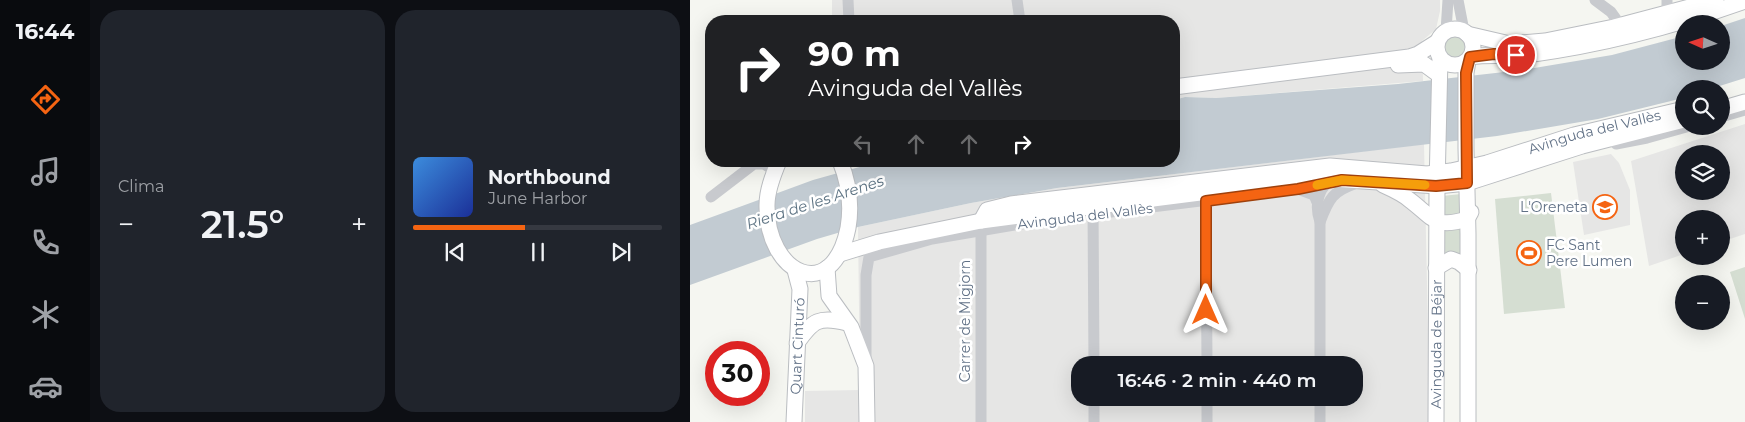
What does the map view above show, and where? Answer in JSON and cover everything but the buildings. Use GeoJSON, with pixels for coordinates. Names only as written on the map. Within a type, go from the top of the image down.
{"type":"FeatureCollection","features":[{"type":"Feature","properties":{"kind":"main road"},"geometry":{"type":"LineString","coordinates":[[1510,44],[1519,39],[1616,19],[1667,3],[1688,0]]}},
{"type":"Feature","properties":{"kind":"main road"},"geometry":{"type":"LineString","coordinates":[[1424,64],[1455,29],[1510,44],[1554,40],[1614,27],[1716,0]]}},
{"type":"Feature","properties":{"kind":"main road"},"geometry":{"type":"LineString","coordinates":[[1441,47],[1455,66],[1468,64],[1494,54],[1524,55],[1577,46],[1657,28],[1745,1]]}},
{"type":"Feature","properties":{"kind":"main road"},"geometry":{"type":"LineString","coordinates":[[1466,32],[1473,43],[1468,64],[1466,148],[1469,221],[1468,422]]}},
{"type":"Feature","properties":{"kind":"main road"},"geometry":{"type":"LineString","coordinates":[[1180,86],[1369,63],[1418,54],[1441,47]]}},
{"type":"Feature","properties":{"kind":"main road"},"geometry":{"type":"LineString","coordinates":[[1432,219],[1437,179],[1438,76],[1441,47]]}},
{"type":"Feature","properties":{"kind":"main road"},"geometry":{"type":"LineString","coordinates":[[1369,63],[1424,64],[1438,76]]}},
{"type":"Feature","properties":{"kind":"main road"},"geometry":{"type":"LineString","coordinates":[[1730,95],[1745,91]]}},
{"type":"Feature","properties":{"kind":"main road"},"geometry":{"type":"LineString","coordinates":[[1730,106],[1745,102]]}},
{"type":"Feature","properties":{"kind":"main road","name":"Avinguda del Vallès"},"geometry":{"type":"LineString","coordinates":[[1466,176],[1506,157],[1574,135],[1675,111]]}},
{"type":"Feature","properties":{"kind":"main road","name":"Avinguda del Vallès"},"geometry":{"type":"LineString","coordinates":[[981,226],[987,210],[1032,201],[1330,166],[1357,166],[1373,178],[1437,179],[1495,174],[1582,146],[1675,122]]}},
{"type":"Feature","properties":{"kind":"main road"},"geometry":{"type":"LineString","coordinates":[[1412,173],[1429,162],[1438,148]]}},
{"type":"Feature","properties":{"kind":"main road","name":"Avinguda del Vallès"},"geometry":{"type":"LineString","coordinates":[[1466,148],[1484,155],[1506,157]]}},
{"type":"Feature","properties":{"kind":"main road"},"geometry":{"type":"LineString","coordinates":[[776,167],[767,206],[771,236],[778,254],[795,270],[810,273],[827,268],[842,247],[850,204],[847,182],[842,167]]}},
{"type":"Feature","properties":{"kind":"main road","name":"Avinguda del Vallès"},"geometry":{"type":"LineString","coordinates":[[842,247],[1318,178],[1333,181],[1412,173],[1437,179]]}},
{"type":"Feature","properties":{"kind":"main road","name":"Avinguda del Vallès"},"geometry":{"type":"LineString","coordinates":[[1469,221],[1478,189],[1495,174]]}},
{"type":"Feature","properties":{"kind":"main road"},"geometry":{"type":"LineString","coordinates":[[1373,178],[1410,200],[1432,219],[1455,223],[1469,221]]}},
{"type":"Feature","properties":{"kind":"main road","name":"Avinguda de Béjar"},"geometry":{"type":"LineString","coordinates":[[1432,219],[1436,241],[1436,422]]}},
{"type":"Feature","properties":{"kind":"main road","name":"Avinguda de Béjar"},"geometry":{"type":"LineString","coordinates":[[1436,268],[1452,260],[1459,262],[1468,270]]}},
{"type":"Feature","properties":{"kind":"main road"},"geometry":{"type":"LineString","coordinates":[[827,268],[829,296],[856,338],[866,366],[867,422]]}},
{"type":"Feature","properties":{"kind":"main road","name":"Quart Cinturó"},"geometry":{"type":"LineString","coordinates":[[794,422],[796,343],[800,289],[795,270]]}},
{"type":"Feature","properties":{"kind":"main road"},"geometry":{"type":"LineString","coordinates":[[796,343],[810,326],[819,320],[833,319],[847,322]]}},
{"type":"Feature","properties":{"kind":"street"},"geometry":{"type":"LineString","coordinates":[[846,15],[847,0]]}},
{"type":"Feature","properties":{"kind":"street"},"geometry":{"type":"LineString","coordinates":[[847,0],[848,15]]}},
{"type":"Feature","properties":{"kind":"street"},"geometry":{"type":"LineString","coordinates":[[1018,0],[1019,15]]}},
{"type":"Feature","properties":{"kind":"street"},"geometry":{"type":"LineString","coordinates":[[1441,47],[1448,0]]}},
{"type":"Feature","properties":{"kind":"street"},"geometry":{"type":"LineString","coordinates":[[1458,0],[1466,32]]}},
{"type":"Feature","properties":{"kind":"street"},"geometry":{"type":"LineString","coordinates":[[1595,0],[1611,12],[1616,19]]}},
{"type":"Feature","properties":{"kind":"street"},"geometry":{"type":"LineString","coordinates":[[1730,114],[1745,110]]}},
{"type":"Feature","properties":{"kind":"street","name":"Avinguda del Vallès"},"geometry":{"type":"LineString","coordinates":[[1582,146],[1603,146],[1647,138],[1675,130]]}},
{"type":"Feature","properties":{"kind":"street"},"geometry":{"type":"LineString","coordinates":[[710,197],[750,167]]}},
{"type":"Feature","properties":{"kind":"street"},"geometry":{"type":"LineString","coordinates":[[1320,222],[1329,202],[1339,188],[1373,178]]}},
{"type":"Feature","properties":{"kind":"street"},"geometry":{"type":"LineString","coordinates":[[1320,356],[1320,222],[1317,213],[1317,202],[1320,192],[1333,181]]}},
{"type":"Feature","properties":{"kind":"street","name":"Avinguda del Vallès"},"geometry":{"type":"LineString","coordinates":[[1093,210],[1206,201],[1298,189],[1333,181]]}},
{"type":"Feature","properties":{"kind":"street","name":"Avinguda del Vallès"},"geometry":{"type":"LineString","coordinates":[[1093,210],[1101,197],[1145,188]]}},
{"type":"Feature","properties":{"kind":"street"},"geometry":{"type":"LineString","coordinates":[[1298,189],[1309,191],[1314,195],[1317,202]]}},
{"type":"Feature","properties":{"kind":"street","name":"Avinguda del Vallès"},"geometry":{"type":"LineString","coordinates":[[1032,201],[1043,204],[1086,199],[1093,210]]}},
{"type":"Feature","properties":{"kind":"street"},"geometry":{"type":"LineString","coordinates":[[1206,201],[1206,356]]}},
{"type":"Feature","properties":{"kind":"street"},"geometry":{"type":"LineString","coordinates":[[1093,210],[1094,356]]}},
{"type":"Feature","properties":{"kind":"street","name":"Avinguda del Vallès"},"geometry":{"type":"LineString","coordinates":[[866,366],[867,261],[874,254],[981,226]]}},
{"type":"Feature","properties":{"kind":"street","name":"Carrer de Migjorn"},"geometry":{"type":"LineString","coordinates":[[981,226],[981,422]]}},
{"type":"Feature","properties":{"kind":"street"},"geometry":{"type":"LineString","coordinates":[[1094,406],[1094,422]]}},
{"type":"Feature","properties":{"kind":"street"},"geometry":{"type":"LineString","coordinates":[[1207,406],[1207,422]]}},
{"type":"Feature","properties":{"kind":"street"},"geometry":{"type":"LineString","coordinates":[[1320,406],[1320,422]]}},
{"type":"Feature","properties":{"kind":"shaded area"},"geometry":{"type":"Polygon","coordinates":[[[832,0],[1440,0],[1440,11],[1436,29],[1422,41],[1423,81],[1216,98],[1180,98],[1180,15],[832,15],[832,0]]]}},
{"type":"Feature","properties":{"kind":"shaded area"},"geometry":{"type":"Polygon","coordinates":[[[1455,34],[1464,38],[1468,47],[1464,56],[1455,60],[1446,56],[1442,47],[1446,38],[1455,34]]]}},
{"type":"Feature","properties":{"kind":"shaded area"},"geometry":{"type":"Polygon","coordinates":[[[1745,124],[1745,234],[1730,239],[1730,210],[1675,210],[1675,257],[1649,266],[1631,161],[1675,147],[1675,200],[1730,200],[1730,145],[1680,145],[1711,135],[1730,135],[1730,129],[1745,124]]]}},
{"type":"Feature","properties":{"kind":"shaded area"},"geometry":{"type":"Polygon","coordinates":[[[1424,144],[1430,422],[805,422],[805,391],[860,390],[858,227],[971,203],[1057,188],[1424,144]]]}},
{"type":"Feature","properties":{"kind":"shaded area","name":"L'Oreneta"},"geometry":{"type":"Polygon","coordinates":[[[1611,154],[1619,163],[1630,190],[1630,225],[1584,235],[1573,162],[1611,154]]]}},
{"type":"Feature","properties":{"kind":"shaded area","name":"FC Sant Pere Lumen"},"geometry":{"type":"Polygon","coordinates":[[[1551,193],[1565,308],[1504,314],[1495,199],[1551,193]]]}},
{"type":"Feature","properties":{"kind":"shaded area"},"geometry":{"type":"Polygon","coordinates":[[[1461,194],[1461,214],[1444,216],[1442,196],[1461,194]]]}},
{"type":"Feature","properties":{"kind":"shaded area"},"geometry":{"type":"Polygon","coordinates":[[[1441,228],[1462,228],[1463,260],[1440,259],[1441,228]]]}},
{"type":"Feature","properties":{"kind":"shaded area"},"geometry":{"type":"Polygon","coordinates":[[[1745,267],[1745,319],[1730,272],[1745,267]]]}},
{"type":"Feature","properties":{"kind":"water","name":"Riera de les Arenes"},"geometry":{"type":"Polygon","coordinates":[[[1745,18],[1745,78],[1730,83],[1730,80],[1675,80],[1675,100],[1598,119],[1497,136],[1057,188],[971,203],[858,227],[817,239],[690,285],[690,225],[813,180],[860,167],[1180,167],[1180,98],[1185,97],[1216,98],[1398,84],[1522,70],[1612,55],[1675,38],[1675,70],[1730,70],[1730,23],[1745,18]]]}},
{"type":"Feature","properties":{"kind":"slow traffic"},"geometry":{"type":"LineString","coordinates":[[1317,185],[1342,180],[1425,185]]}},
{"type":"Feature","properties":{"kind":"place","name":"L'Oreneta"},"geometry":{"type":"Point","coordinates":[1605,207]}},
{"type":"Feature","properties":{"kind":"place","name":"FC Sant Pere Lumen"},"geometry":{"type":"Point","coordinates":[1529,253]}},
{"type":"Feature","properties":{"kind":"route"},"geometry":{"type":"LineString","coordinates":[[1206,310],[1206,201],[1298,189],[1342,180],[1436,186],[1467,183],[1466,68],[1468,60],[1470,57],[1487,54],[1516,55]]}}]}
